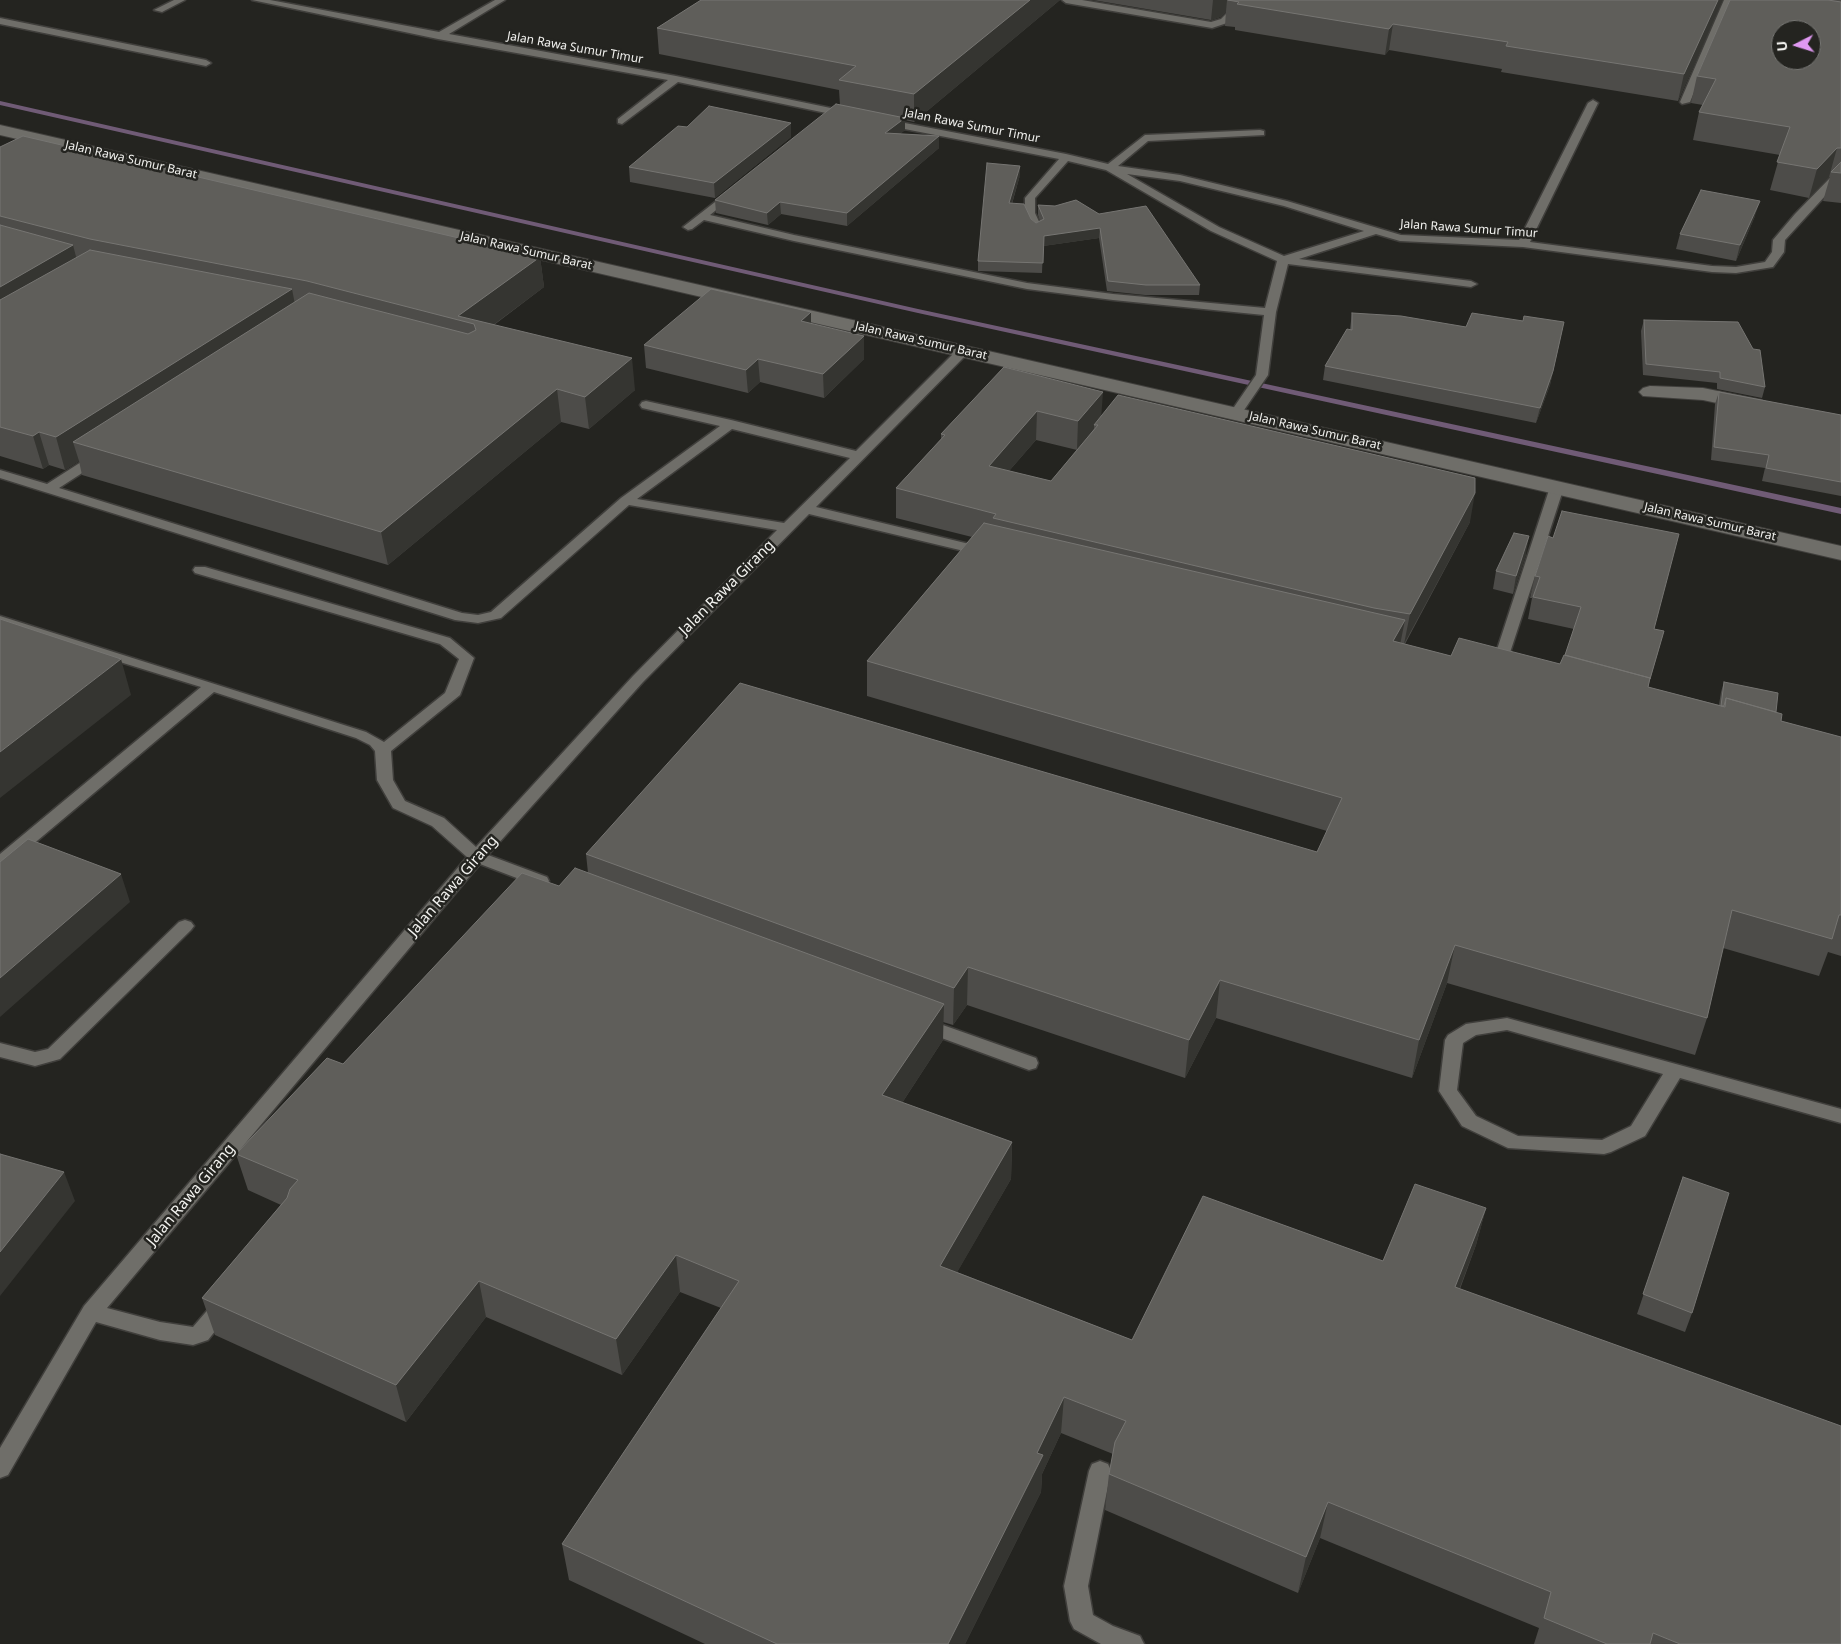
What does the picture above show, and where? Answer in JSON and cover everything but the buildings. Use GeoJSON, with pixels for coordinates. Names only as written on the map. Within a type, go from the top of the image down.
{"type":"FeatureCollection","features":[{"type":"Feature","properties":{"kind":"street","name":"Jalan Rawa Sumur Barat"},"geometry":{"type":"LineString","coordinates":[[0,130],[963,351],[1130,396],[1242,405],[1557,487],[1841,553]]}},
{"type":"Feature","properties":{"kind":"street"},"geometry":{"type":"LineString","coordinates":[[1650,392],[1704,394],[1777,410]]}},
{"type":"Feature","properties":{"kind":"lane"},"geometry":{"type":"LineString","coordinates":[[159,10],[181,0]]}},
{"type":"Feature","properties":{"kind":"lane","name":"Jalan Rawa Sumur Timur"},"geometry":{"type":"LineString","coordinates":[[256,0],[438,36],[676,79],[1066,157],[1110,168],[1180,178],[1287,204],[1400,238],[1523,244],[1684,267]]}},
{"type":"Feature","properties":{"kind":"lane"},"geometry":{"type":"LineString","coordinates":[[438,36],[501,0]]}},
{"type":"Feature","properties":{"kind":"lane"},"geometry":{"type":"LineString","coordinates":[[1066,0],[1212,24],[1224,22],[1245,0]]}},
{"type":"Feature","properties":{"kind":"lane"},"geometry":{"type":"LineString","coordinates":[[1685,102],[1730,4]]}},
{"type":"Feature","properties":{"kind":"lane"},"geometry":{"type":"LineString","coordinates":[[0,21],[206,63]]}},
{"type":"Feature","properties":{"kind":"lane"},"geometry":{"type":"LineString","coordinates":[[622,121],[676,79]]}},
{"type":"Feature","properties":{"kind":"lane"},"geometry":{"type":"LineString","coordinates":[[1523,244],[1593,102]]}},
{"type":"Feature","properties":{"kind":"lane"},"geometry":{"type":"LineString","coordinates":[[818,124],[833,111]]}},
{"type":"Feature","properties":{"kind":"lane"},"geometry":{"type":"LineString","coordinates":[[1260,133],[1144,138],[1110,168],[1216,229],[1284,260],[1472,284]]}},
{"type":"Feature","properties":{"kind":"lane"},"geometry":{"type":"LineString","coordinates":[[1037,228],[1030,213],[1030,198],[1066,157]]}},
{"type":"Feature","properties":{"kind":"lane"},"geometry":{"type":"LineString","coordinates":[[1684,267],[1736,270],[1769,265],[1778,252],[1779,240],[1799,216],[1834,180],[1841,181]]}},
{"type":"Feature","properties":{"kind":"lane"},"geometry":{"type":"LineString","coordinates":[[688,227],[741,185]]}},
{"type":"Feature","properties":{"kind":"lane"},"geometry":{"type":"LineString","coordinates":[[703,216],[794,238],[1027,286],[1113,297],[1270,312]]}},
{"type":"Feature","properties":{"kind":"lane"},"geometry":{"type":"LineString","coordinates":[[1284,260],[1374,231]]}},
{"type":"Feature","properties":{"kind":"lane"},"geometry":{"type":"LineString","coordinates":[[0,248],[96,274],[313,318],[473,360]]}},
{"type":"Feature","properties":{"kind":"lane"},"geometry":{"type":"LineString","coordinates":[[1242,405],[1262,375],[1270,312],[1284,260]]}},
{"type":"Feature","properties":{"kind":"lane"},"geometry":{"type":"LineString","coordinates":[[0,330],[96,274]]}},
{"type":"Feature","properties":{"kind":"lane"},"geometry":{"type":"LineString","coordinates":[[49,488],[313,318]]}},
{"type":"Feature","properties":{"kind":"lane","name":"Jalan Rawa Girang"},"geometry":{"type":"LineString","coordinates":[[0,1468],[91,1312],[477,858],[638,679],[963,351]]}},
{"type":"Feature","properties":{"kind":"lane"},"geometry":{"type":"LineString","coordinates":[[646,406],[731,424],[859,456]]}},
{"type":"Feature","properties":{"kind":"lane"},"geometry":{"type":"LineString","coordinates":[[0,474],[460,617],[478,619],[496,616],[626,501],[731,424]]}},
{"type":"Feature","properties":{"kind":"lane"},"geometry":{"type":"LineString","coordinates":[[1480,665],[1503,669],[1557,487]]}},
{"type":"Feature","properties":{"kind":"lane"},"geometry":{"type":"LineString","coordinates":[[626,501],[787,528]]}},
{"type":"Feature","properties":{"kind":"lane"},"geometry":{"type":"LineString","coordinates":[[806,509],[995,554]]}},
{"type":"Feature","properties":{"kind":"lane"},"geometry":{"type":"LineString","coordinates":[[200,570],[445,642],[467,658],[452,695],[383,750]]}},
{"type":"Feature","properties":{"kind":"lane"},"geometry":{"type":"LineString","coordinates":[[0,620],[361,735],[375,742],[383,750],[385,780],[399,804],[438,822],[477,858],[561,889]]}},
{"type":"Feature","properties":{"kind":"lane"},"geometry":{"type":"LineString","coordinates":[[0,863],[212,686]]}},
{"type":"Feature","properties":{"kind":"lane"},"geometry":{"type":"LineString","coordinates":[[0,1050],[35,1059],[54,1054],[185,926]]}},
{"type":"Feature","properties":{"kind":"lane"},"geometry":{"type":"LineString","coordinates":[[908,1018],[1029,1064]]}},
{"type":"Feature","properties":{"kind":"lane"},"geometry":{"type":"LineString","coordinates":[[1674,1072],[1638,1131],[1604,1147],[1515,1144],[1469,1121],[1448,1091],[1454,1040],[1472,1029],[1506,1024],[1674,1072],[1841,1116]]}},
{"type":"Feature","properties":{"kind":"lane"},"geometry":{"type":"LineString","coordinates":[[91,1312],[160,1331],[193,1336],[201,1334],[238,1288]]}},
{"type":"Feature","properties":{"kind":"lane"},"geometry":{"type":"LineString","coordinates":[[1100,1471],[1076,1586],[1082,1621],[1106,1635],[1132,1644]]}},
{"type":"Feature","properties":{"kind":"waterway"},"geometry":{"type":"LineString","coordinates":[[0,103],[918,311],[1841,511]]}}]}
